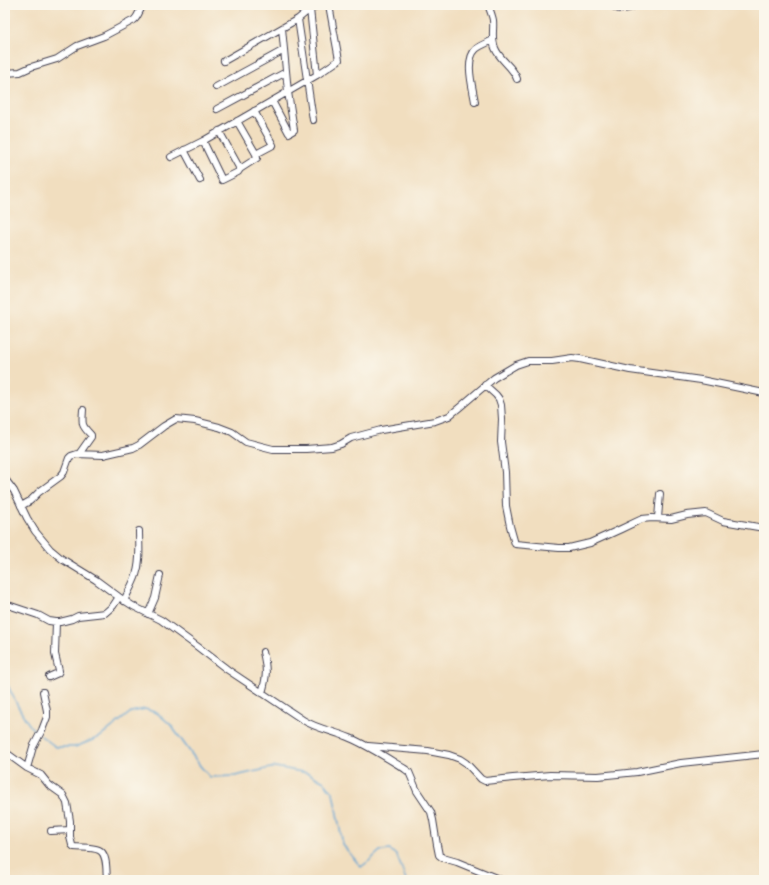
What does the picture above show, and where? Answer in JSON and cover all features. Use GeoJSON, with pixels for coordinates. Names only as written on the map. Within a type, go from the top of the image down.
{"type":"FeatureCollection","features":[{"type":"Feature","properties":{"kind":"street"},"geometry":{"type":"LineString","coordinates":[[5,73],[20,72],[60,58],[77,46],[104,36],[134,20],[144,5]]}},
{"type":"Feature","properties":{"kind":"street"},"geometry":{"type":"LineString","coordinates":[[224,61],[298,19],[310,7],[318,5]]}},
{"type":"Feature","properties":{"kind":"street"},"geometry":{"type":"LineString","coordinates":[[171,157],[203,141],[288,92],[339,60],[329,5]]}},
{"type":"Feature","properties":{"kind":"street"},"geometry":{"type":"LineString","coordinates":[[488,5],[493,22],[492,35],[495,48],[499,56],[515,73],[517,79]]}},
{"type":"Feature","properties":{"kind":"street"},"geometry":{"type":"LineString","coordinates":[[613,5],[621,10],[636,5]]}},
{"type":"Feature","properties":{"kind":"street"},"geometry":{"type":"LineString","coordinates":[[310,7],[317,75]]}},
{"type":"Feature","properties":{"kind":"street"},"geometry":{"type":"LineString","coordinates":[[298,19],[313,120]]}},
{"type":"Feature","properties":{"kind":"street"},"geometry":{"type":"LineString","coordinates":[[272,101],[289,133],[294,130],[288,92],[282,28]]}},
{"type":"Feature","properties":{"kind":"street"},"geometry":{"type":"LineString","coordinates":[[475,102],[470,73],[472,54],[477,48],[493,40]]}},
{"type":"Feature","properties":{"kind":"street"},"geometry":{"type":"LineString","coordinates":[[216,87],[284,50]]}},
{"type":"Feature","properties":{"kind":"street"},"geometry":{"type":"LineString","coordinates":[[217,109],[286,72]]}},
{"type":"Feature","properties":{"kind":"street"},"geometry":{"type":"LineString","coordinates":[[254,111],[273,145],[256,154]]}},
{"type":"Feature","properties":{"kind":"street"},"geometry":{"type":"LineString","coordinates":[[203,141],[222,180],[238,172],[240,169],[257,158],[237,121]]}},
{"type":"Feature","properties":{"kind":"street"},"geometry":{"type":"LineString","coordinates":[[219,131],[240,169]]}},
{"type":"Feature","properties":{"kind":"street"},"geometry":{"type":"LineString","coordinates":[[184,150],[200,180]]}},
{"type":"Feature","properties":{"kind":"street"},"geometry":{"type":"LineString","coordinates":[[21,506],[30,501],[39,492],[61,476],[69,458],[73,455],[103,455],[133,448],[170,421],[178,419],[195,421],[224,428],[246,442],[273,449],[332,447],[352,438],[385,429],[435,421],[444,418],[455,412],[498,375],[524,362],[552,361],[572,358],[630,370],[701,380],[764,392]]}},
{"type":"Feature","properties":{"kind":"street"},"geometry":{"type":"LineString","coordinates":[[485,385],[496,395],[501,405],[501,442],[505,472],[506,502],[515,544],[559,548],[580,546],[595,541],[642,519],[674,519],[687,515],[706,513],[723,521],[764,528]]}},
{"type":"Feature","properties":{"kind":"street"},"geometry":{"type":"LineString","coordinates":[[79,454],[91,437],[91,435],[84,429],[82,424],[83,410]]}},
{"type":"Feature","properties":{"kind":"street"},"geometry":{"type":"LineString","coordinates":[[5,479],[14,491],[27,518],[36,531],[50,549],[62,559],[96,580],[121,599],[161,620],[228,670],[311,725],[349,737],[405,769],[409,772],[417,791],[431,812],[436,845],[440,855],[443,858],[501,880]]}},
{"type":"Feature","properties":{"kind":"street"},"geometry":{"type":"LineString","coordinates":[[658,518],[660,494]]}},
{"type":"Feature","properties":{"kind":"street"},"geometry":{"type":"LineString","coordinates":[[5,604],[56,622],[72,620],[78,616],[105,613],[121,599],[136,576],[140,554],[139,531]]}},
{"type":"Feature","properties":{"kind":"street"},"geometry":{"type":"LineString","coordinates":[[148,614],[155,598],[160,575]]}},
{"type":"Feature","properties":{"kind":"street"},"geometry":{"type":"LineString","coordinates":[[49,677],[56,675],[59,671],[55,654],[56,622]]}},
{"type":"Feature","properties":{"kind":"street"},"geometry":{"type":"LineString","coordinates":[[262,693],[266,676],[263,652]]}},
{"type":"Feature","properties":{"kind":"street"},"geometry":{"type":"LineString","coordinates":[[27,768],[33,747],[47,717],[43,692]]}},
{"type":"Feature","properties":{"kind":"street"},"geometry":{"type":"LineString","coordinates":[[366,746],[428,751],[449,755],[466,763],[481,779],[485,781],[550,775],[587,776],[642,772],[681,763],[764,754]]}},
{"type":"Feature","properties":{"kind":"street"},"geometry":{"type":"LineString","coordinates":[[5,752],[27,768],[41,775],[49,785],[63,795],[67,803],[72,844],[74,847],[99,850],[103,853],[107,880]]}},
{"type":"Feature","properties":{"kind":"street"},"geometry":{"type":"LineString","coordinates":[[51,831],[70,830]]}},
{"type":"Feature","properties":{"kind":"waterway"},"geometry":{"type":"LineString","coordinates":[[5,679],[15,701],[28,723],[38,734]]}},
{"type":"Feature","properties":{"kind":"waterway"},"geometry":{"type":"LineString","coordinates":[[41,736],[56,747],[75,747],[100,737],[131,712],[145,709],[157,713],[170,724],[210,777],[235,776],[275,767],[308,773],[324,782],[333,793],[343,845],[361,867],[380,851],[390,850],[397,856],[406,880]]}}]}
